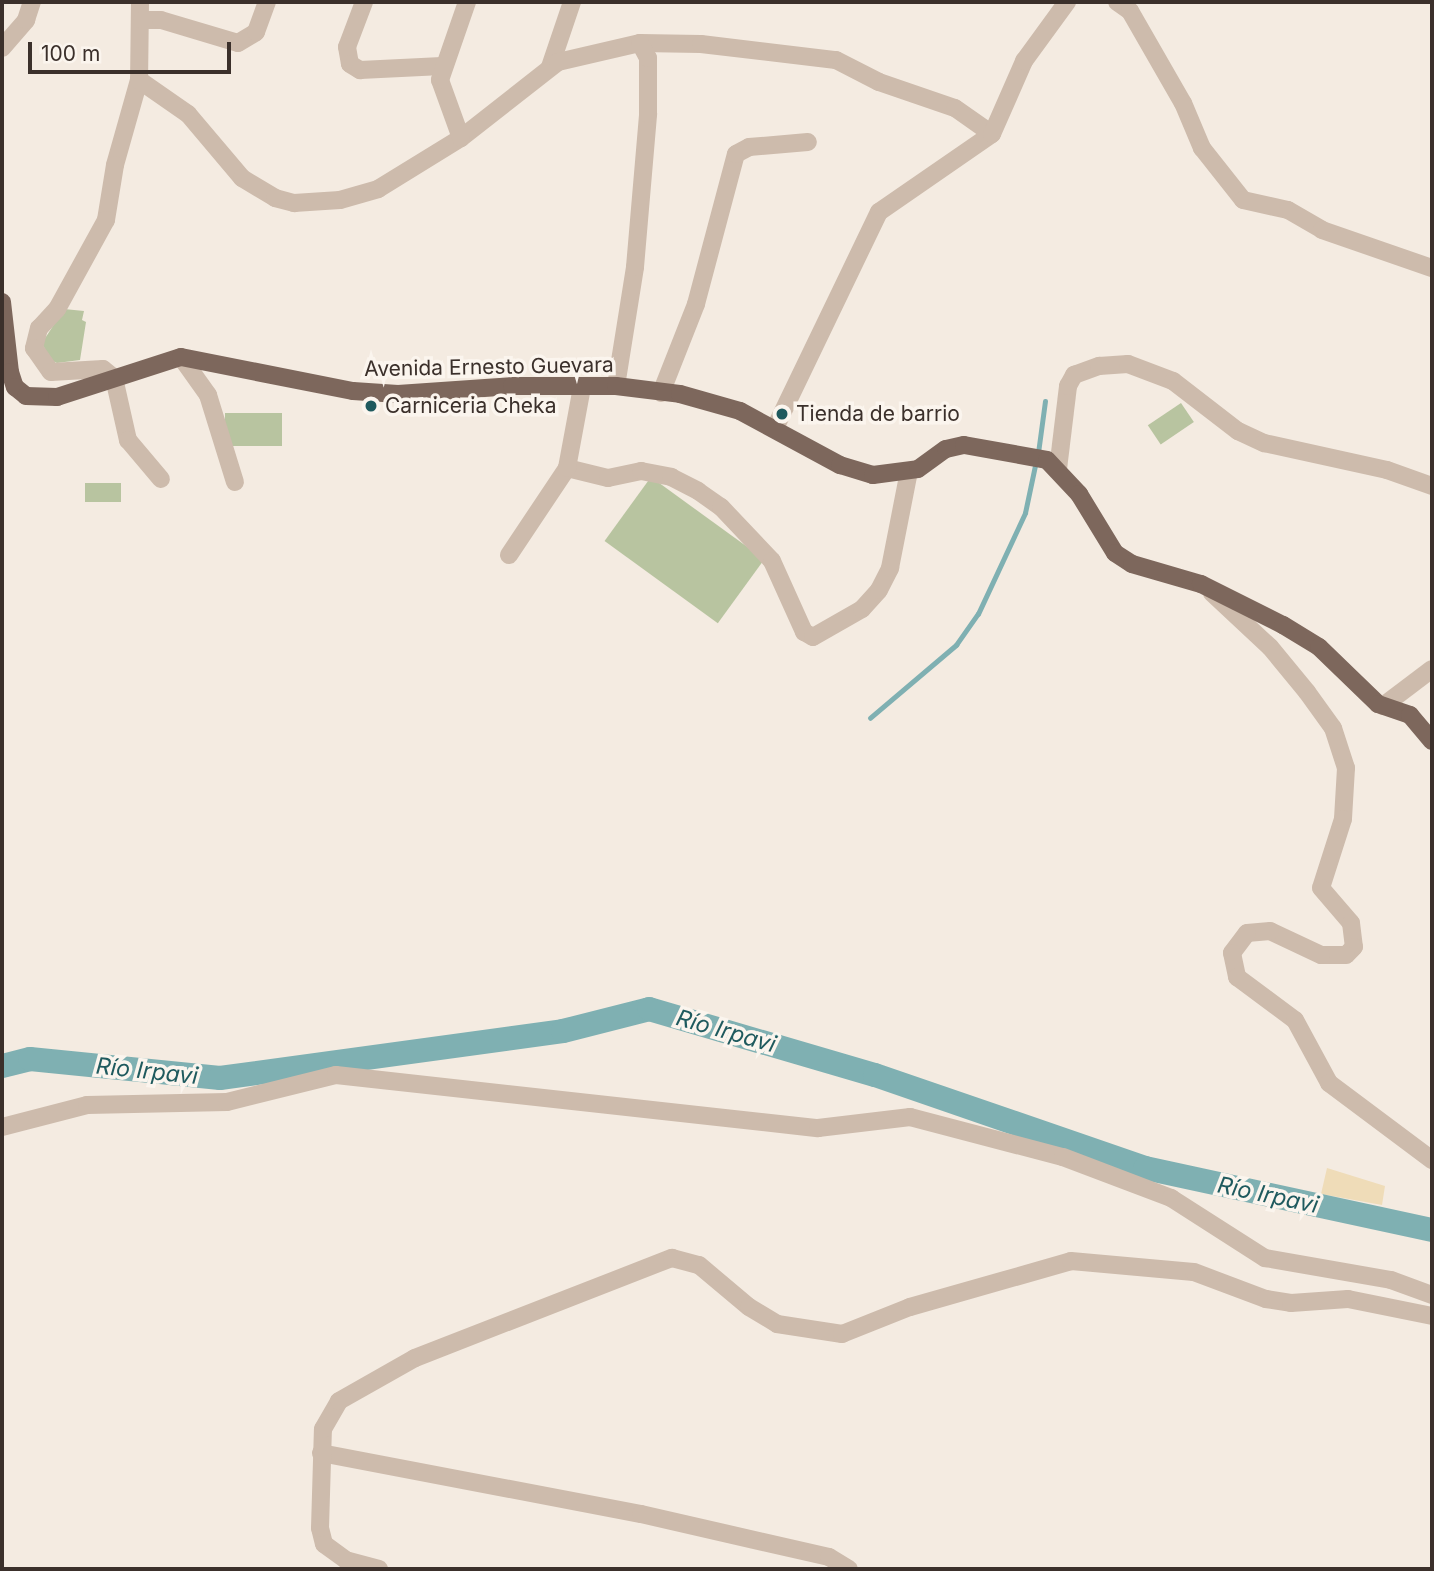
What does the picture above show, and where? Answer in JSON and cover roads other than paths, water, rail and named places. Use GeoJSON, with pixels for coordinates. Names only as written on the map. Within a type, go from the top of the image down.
{"type":"FeatureCollection","features":[{"type":"Feature","properties":{"kind":"main road","name":"Avenida Ernesto Guevara"},"geometry":{"type":"LineString","coordinates":[[2,302],[10,372],[15,387],[26,396],[57,397],[181,357],[353,391],[398,394],[616,386],[709,400],[775,428],[840,465],[873,475],[909,471],[946,449],[964,445],[1026,455],[1053,464]]}},
{"type":"Feature","properties":{"kind":"main road"},"geometry":{"type":"LineString","coordinates":[[1053,464],[1115,553],[1132,564],[1201,584],[1319,647],[1383,706],[1410,715],[1432,741]]}},
{"type":"Feature","properties":{"kind":"street"},"geometry":{"type":"LineString","coordinates":[[2,48],[26,20],[32,2]]}},
{"type":"Feature","properties":{"kind":"street"},"geometry":{"type":"LineString","coordinates":[[161,479],[128,440],[114,378],[103,369],[51,372],[36,355],[34,338],[72,285],[106,220],[117,156],[139,80],[141,11],[238,43],[256,32],[267,2]]}},
{"type":"Feature","properties":{"kind":"street"},"geometry":{"type":"LineString","coordinates":[[364,2],[347,47],[350,64],[360,70],[442,66]]}},
{"type":"Feature","properties":{"kind":"street"},"geometry":{"type":"LineString","coordinates":[[461,138],[442,93],[442,66],[467,2]]}},
{"type":"Feature","properties":{"kind":"street"},"geometry":{"type":"LineString","coordinates":[[550,67],[572,2]]}},
{"type":"Feature","properties":{"kind":"street"},"geometry":{"type":"LineString","coordinates":[[775,428],[879,212],[992,134],[1024,61],[1067,2]]}},
{"type":"Feature","properties":{"kind":"street"},"geometry":{"type":"LineString","coordinates":[[1117,2],[1130,11],[1183,103],[1202,148],[1242,200],[1288,210],[1322,230],[1432,268]]}},
{"type":"Feature","properties":{"kind":"street"},"geometry":{"type":"LineString","coordinates":[[139,80],[188,114],[242,178],[294,203],[340,200],[378,189],[461,138],[550,67],[569,56],[640,43],[701,44],[836,60],[879,82],[955,108],[992,134]]}},
{"type":"Feature","properties":{"kind":"street"},"geometry":{"type":"LineString","coordinates":[[616,386],[635,267],[648,114],[648,58],[640,43]]}},
{"type":"Feature","properties":{"kind":"street"},"geometry":{"type":"LineString","coordinates":[[661,393],[696,304],[736,154],[749,147],[808,142]]}},
{"type":"Feature","properties":{"kind":"street"},"geometry":{"type":"LineString","coordinates":[[181,357],[208,395],[234,482]]}},
{"type":"Feature","properties":{"kind":"street"},"geometry":{"type":"LineString","coordinates":[[1053,464],[1068,386],[1074,375],[1099,366],[1128,364],[1173,381],[1238,431],[1264,443],[1387,470],[1432,486]]}},
{"type":"Feature","properties":{"kind":"street"},"geometry":{"type":"LineString","coordinates":[[509,555],[567,468],[582,387]]}},
{"type":"Feature","properties":{"kind":"street"},"geometry":{"type":"LineString","coordinates":[[567,468],[608,478],[640,471],[671,477],[698,491],[721,507],[772,561],[804,632],[813,637],[862,609],[879,590],[890,568],[909,471]]}},
{"type":"Feature","properties":{"kind":"street"},"geometry":{"type":"LineString","coordinates":[[1201,584],[1270,647],[1307,692],[1333,728],[1346,768],[1343,819],[1321,888],[1351,923],[1354,947],[1346,955],[1321,955],[1270,931],[1247,933],[1232,953],[1237,977],[1295,1020],[1329,1083],[1432,1160]]}},
{"type":"Feature","properties":{"kind":"street"},"geometry":{"type":"LineString","coordinates":[[1383,706],[1432,669]]}},
{"type":"Feature","properties":{"kind":"street"},"geometry":{"type":"LineString","coordinates":[[2,1127],[87,1105],[227,1102],[336,1075],[818,1128],[910,1117],[1063,1157],[1171,1198],[1265,1258],[1391,1280],[1432,1295]]}},
{"type":"Feature","properties":{"kind":"street"},"geometry":{"type":"LineString","coordinates":[[379,1569],[346,1560],[324,1544],[321,1453],[326,1422],[339,1401],[415,1358],[672,1258],[699,1265],[749,1307],[777,1324],[842,1335],[910,1307],[1071,1261],[1194,1272],[1266,1299],[1291,1303],[1348,1299],[1432,1316]]}},
{"type":"Feature","properties":{"kind":"street"},"geometry":{"type":"LineString","coordinates":[[321,1453],[641,1514],[829,1557],[849,1569]]}},
{"type":"Feature","properties":{"kind":"waterway"},"geometry":{"type":"LineString","coordinates":[[1038,453],[1045,401]]}},
{"type":"Feature","properties":{"kind":"waterway"},"geometry":{"type":"LineString","coordinates":[[870,718],[956,645],[978,614],[1025,513],[1036,461]]}},
{"type":"Feature","properties":{"kind":"waterway","name":"Río Irpavi"},"geometry":{"type":"LineString","coordinates":[[2,1066],[30,1059],[220,1078],[563,1031],[649,1009],[875,1075],[1145,1168],[1432,1230]]}},
{"type":"Feature","properties":{"kind":"place","name":"Carniceria Cheka"},"geometry":{"type":"Point","coordinates":[371,406]}},
{"type":"Feature","properties":{"kind":"place","name":"Tienda de barrio"},"geometry":{"type":"Point","coordinates":[782,414]}}]}
